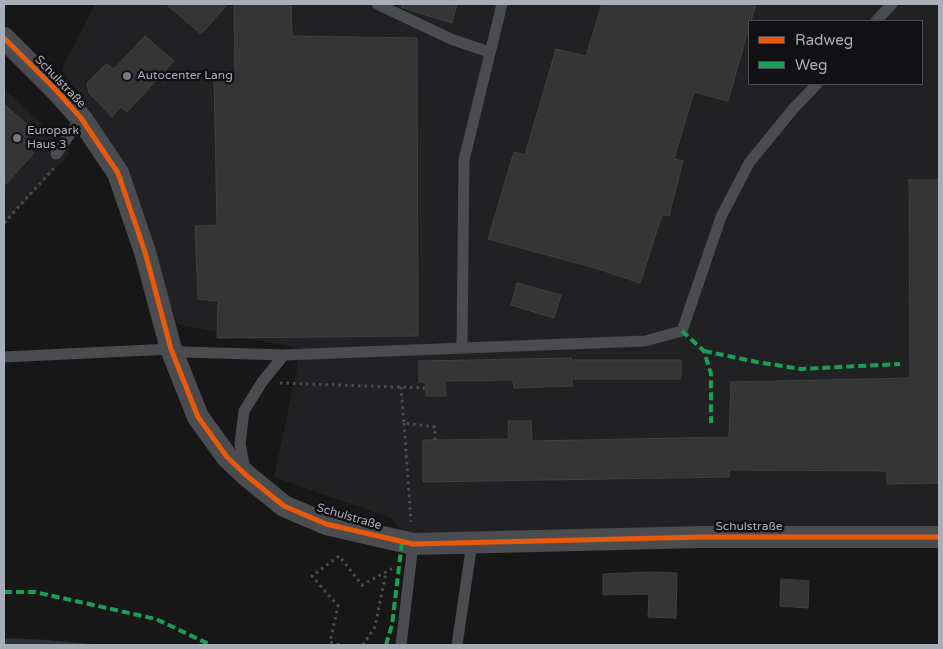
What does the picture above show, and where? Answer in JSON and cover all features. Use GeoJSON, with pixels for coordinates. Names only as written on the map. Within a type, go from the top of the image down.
{"type":"FeatureCollection","features":[{"type":"Feature","properties":{"kind":"street","name":"Schulstraße"},"geometry":{"type":"LineString","coordinates":[[4,38],[81,118],[118,173],[145,252],[171,349],[198,417],[227,457],[284,506],[326,524],[412,544],[702,537],[939,537]]}},
{"type":"Feature","properties":{"kind":"lane"},"geometry":{"type":"LineString","coordinates":[[377,4],[451,39],[489,52]]}},
{"type":"Feature","properties":{"kind":"lane"},"geometry":{"type":"LineString","coordinates":[[462,348],[464,160],[502,4]]}},
{"type":"Feature","properties":{"kind":"lane"},"geometry":{"type":"LineString","coordinates":[[877,20],[892,4]]}},
{"type":"Feature","properties":{"kind":"lane"},"geometry":{"type":"LineString","coordinates":[[4,357],[171,349],[184,352],[284,355],[645,341],[682,332],[721,217],[749,163],[793,109],[816,85]]}},
{"type":"Feature","properties":{"kind":"lane"},"geometry":{"type":"LineString","coordinates":[[56,160],[81,118]]}},
{"type":"Feature","properties":{"kind":"lane"},"geometry":{"type":"LineString","coordinates":[[247,476],[240,444],[244,411],[262,382],[284,355]]}},
{"type":"Feature","properties":{"kind":"lane"},"geometry":{"type":"LineString","coordinates":[[457,645],[472,543]]}},
{"type":"Feature","properties":{"kind":"lane"},"geometry":{"type":"LineString","coordinates":[[401,645],[412,544]]}},
{"type":"Feature","properties":{"kind":"path"},"geometry":{"type":"LineString","coordinates":[[4,223],[56,160]]}},
{"type":"Feature","properties":{"kind":"path"},"geometry":{"type":"LineString","coordinates":[[4,216],[7,219]]}},
{"type":"Feature","properties":{"kind":"path"},"geometry":{"type":"LineString","coordinates":[[262,382],[426,388]]}},
{"type":"Feature","properties":{"kind":"path"},"geometry":{"type":"LineString","coordinates":[[401,388],[412,544]]}},
{"type":"Feature","properties":{"kind":"path"},"geometry":{"type":"LineString","coordinates":[[404,423],[436,427],[435,440]]}},
{"type":"Feature","properties":{"kind":"path"},"geometry":{"type":"LineString","coordinates":[[339,645],[330,642],[338,606],[312,576],[338,556],[362,585],[386,571],[376,627],[363,645]]}},
{"type":"Feature","properties":{"kind":"shaded area"},"geometry":{"type":"Polygon","coordinates":[[[95,4],[939,4],[939,537],[413,544],[391,518],[274,477],[301,349],[177,324],[129,176],[62,69],[95,4]]]}},
{"type":"Feature","properties":{"kind":"shaded area"},"geometry":{"type":"Polygon","coordinates":[[[4,89],[41,123],[70,154],[13,215],[4,228],[4,89]]]}},
{"type":"Feature","properties":{"kind":"shaded area"},"geometry":{"type":"Polygon","coordinates":[[[4,638],[48,640],[102,645],[4,645],[4,638]]]}},
{"type":"Feature","properties":{"kind":"building"},"geometry":{"type":"Polygon","coordinates":[[[166,4],[228,4],[201,34],[166,4]]]}},
{"type":"Feature","properties":{"kind":"building"},"geometry":{"type":"Polygon","coordinates":[[[234,4],[291,4],[292,36],[417,38],[418,336],[217,338],[218,301],[198,299],[195,226],[217,225],[214,78],[235,76],[234,4]]]}},
{"type":"Feature","properties":{"kind":"building"},"geometry":{"type":"Polygon","coordinates":[[[402,4],[457,4],[452,23],[406,9],[401,7],[402,4]]]}},
{"type":"Feature","properties":{"kind":"building"},"geometry":{"type":"Polygon","coordinates":[[[602,4],[756,4],[751,20],[748,20],[748,31],[728,101],[694,92],[674,159],[683,161],[669,216],[662,215],[640,283],[595,268],[488,239],[514,152],[525,155],[556,49],[586,56],[602,4]]]}},
{"type":"Feature","properties":{"kind":"building","name":"Autocenter Lang"},"geometry":{"type":"Polygon","coordinates":[[[145,36],[174,61],[127,112],[121,107],[112,117],[89,93],[87,83],[106,64],[114,69],[145,36]]]}},
{"type":"Feature","properties":{"kind":"building","name":"Europark Haus 3"},"geometry":{"type":"Polygon","coordinates":[[[4,104],[35,132],[24,144],[34,153],[4,186],[4,104]]]}},
{"type":"Feature","properties":{"kind":"building"},"geometry":{"type":"Polygon","coordinates":[[[909,180],[939,180],[939,483],[887,484],[887,471],[745,470],[729,470],[729,477],[423,482],[423,440],[509,439],[508,421],[531,421],[532,441],[729,437],[731,382],[910,378],[909,180]]]}},
{"type":"Feature","properties":{"kind":"building"},"geometry":{"type":"Polygon","coordinates":[[[517,283],[561,295],[554,318],[511,305],[517,283]]]}},
{"type":"Feature","properties":{"kind":"building"},"geometry":{"type":"Polygon","coordinates":[[[571,358],[571,360],[681,360],[681,379],[572,379],[572,386],[514,388],[513,380],[445,381],[446,396],[426,396],[426,382],[419,382],[419,361],[571,358]]]}},
{"type":"Feature","properties":{"kind":"building"},"geometry":{"type":"Polygon","coordinates":[[[677,573],[676,618],[648,617],[649,594],[603,595],[603,574],[677,573]]]}},
{"type":"Feature","properties":{"kind":"building"},"geometry":{"type":"Polygon","coordinates":[[[781,579],[809,581],[808,608],[780,606],[781,579]]]}},
{"type":"Feature","properties":{"kind":"marked path"},"geometry":{"type":"LineString","coordinates":[[682,331],[704,351],[711,374],[711,423]]}},
{"type":"Feature","properties":{"kind":"marked path"},"geometry":{"type":"LineString","coordinates":[[704,351],[801,369],[900,364]]}},
{"type":"Feature","properties":{"kind":"marked path"},"geometry":{"type":"LineString","coordinates":[[386,645],[392,625],[402,542]]}},
{"type":"Feature","properties":{"kind":"marked path"},"geometry":{"type":"LineString","coordinates":[[4,592],[35,592],[156,619],[211,645]]}},
{"type":"Feature","properties":{"kind":"cycle path"},"geometry":{"type":"LineString","coordinates":[[4,38],[81,118],[118,173],[145,252],[171,349],[198,417],[227,457],[284,506],[326,524],[413,544],[702,537],[939,537]]}},
{"type":"Feature","properties":{"kind":"place","name":"Autocenter Lang"},"geometry":{"type":"Point","coordinates":[127,76]}},
{"type":"Feature","properties":{"kind":"place","name":"Europark Haus 3"},"geometry":{"type":"Point","coordinates":[17,138]}}]}
